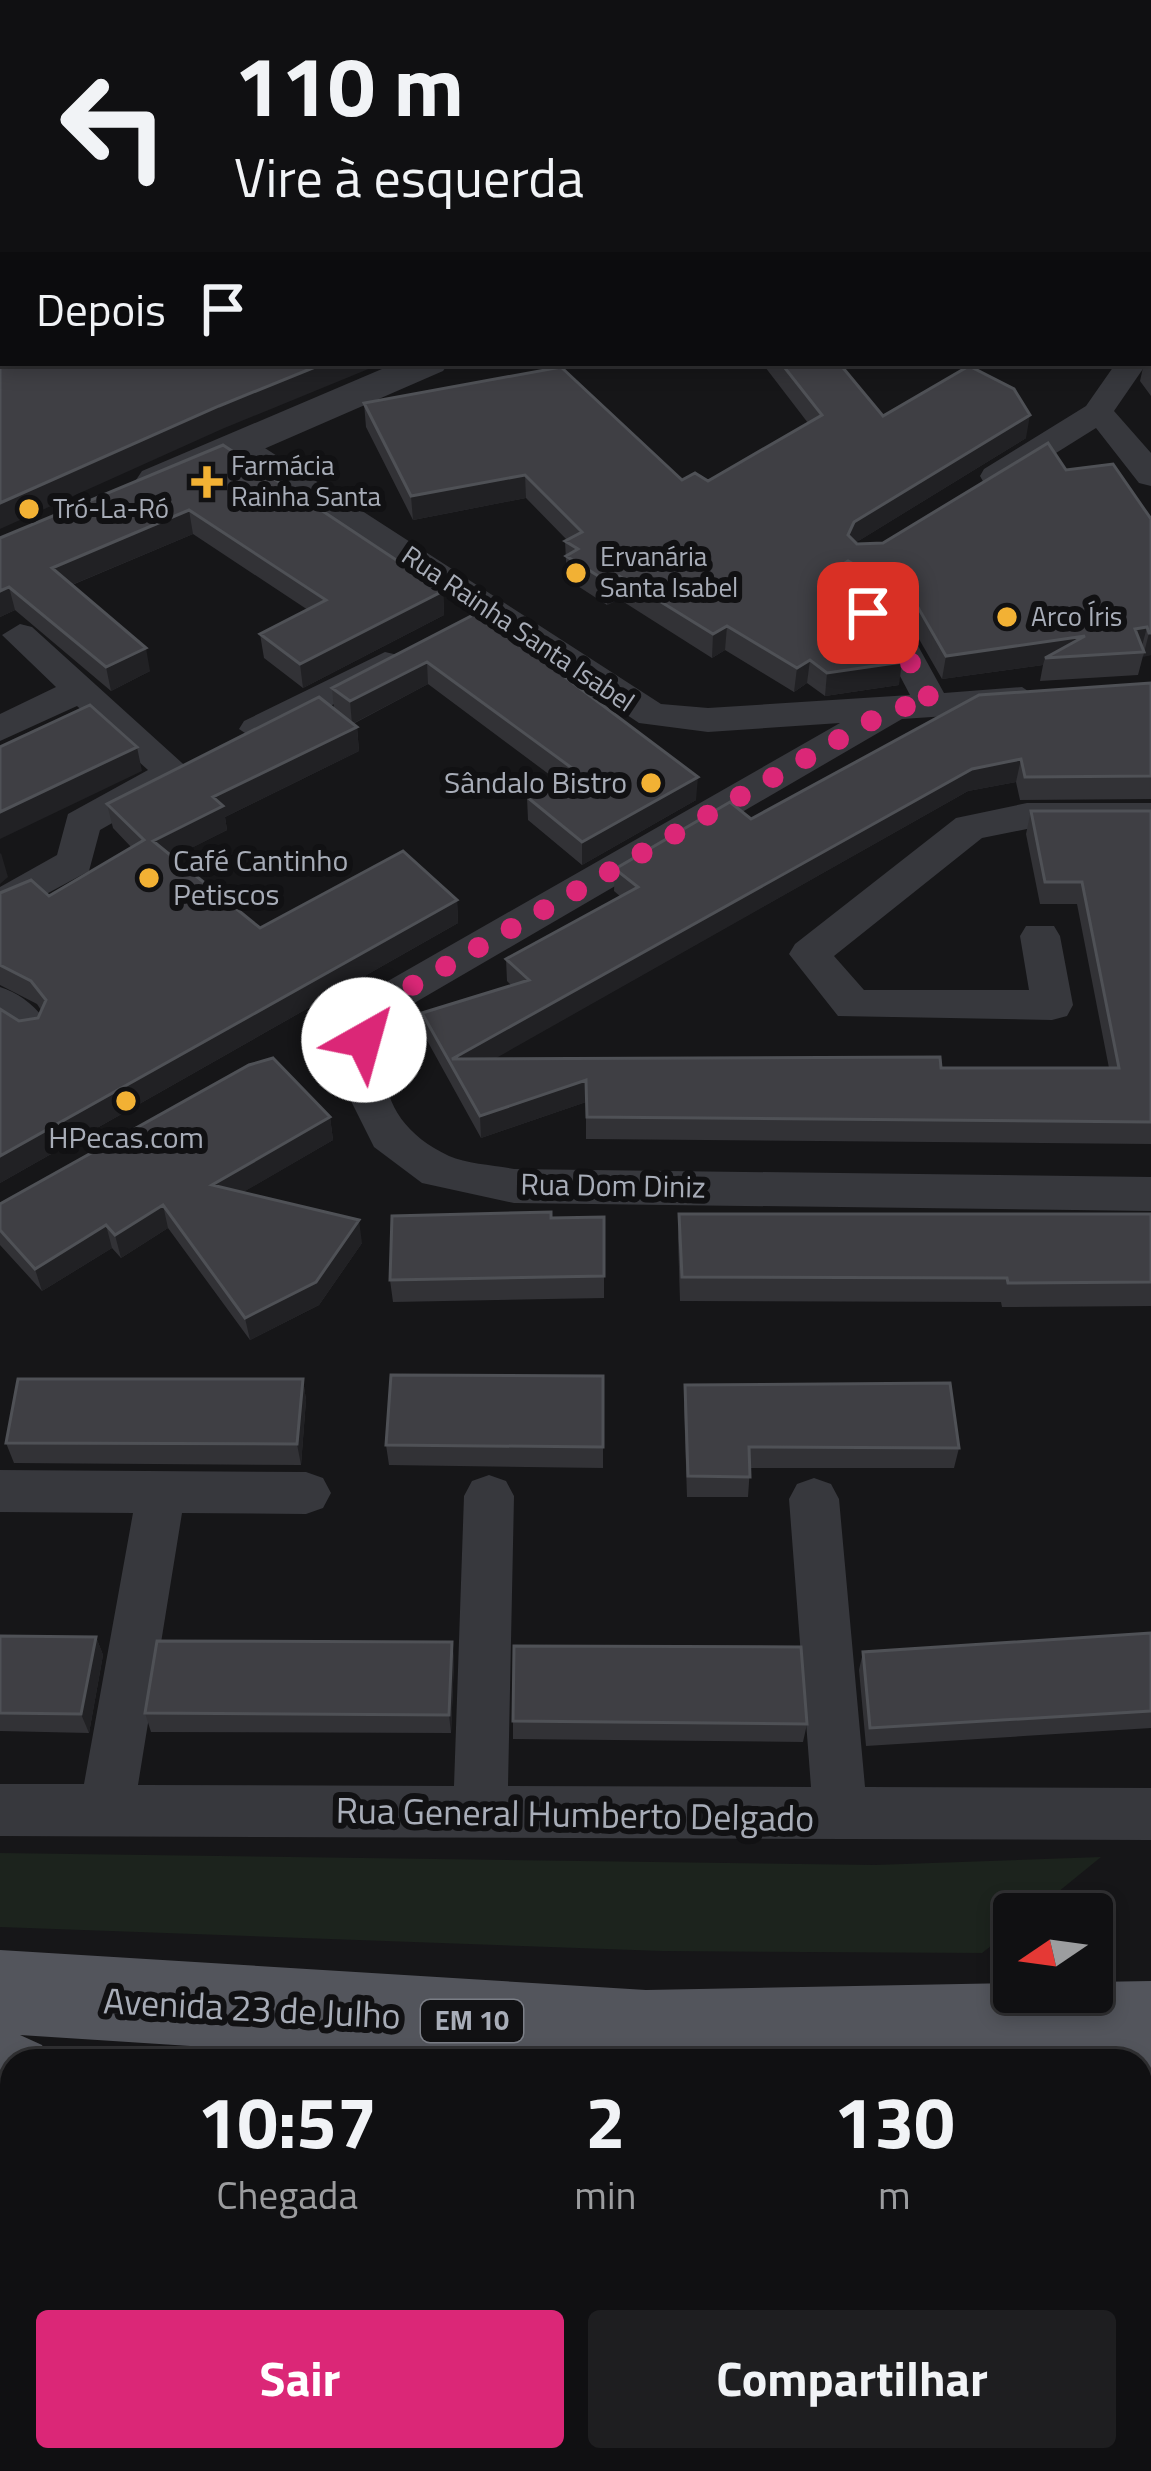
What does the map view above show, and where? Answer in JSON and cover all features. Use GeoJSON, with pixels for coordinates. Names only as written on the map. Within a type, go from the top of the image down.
{"type":"FeatureCollection","features":[{"type":"Feature","properties":{"kind":"main road","name":"Avenida 23 de Julho"},"geometry":{"type":"LineString","coordinates":[[0,1992],[646,2033],[946,2044],[1065,2024],[1151,2023]]}},
{"type":"Feature","properties":{"kind":"street"},"geometry":{"type":"LineString","coordinates":[[122,495],[422,366]]}},
{"type":"Feature","properties":{"kind":"street"},"geometry":{"type":"LineString","coordinates":[[962,496],[1097,413],[1130,366]]}},
{"type":"Feature","properties":{"kind":"street"},"geometry":{"type":"LineString","coordinates":[[1097,413],[1118,430],[1149,470]]}},
{"type":"Feature","properties":{"kind":"street","name":"Rua Rainha Santa Isabel"},"geometry":{"type":"LineString","coordinates":[[244,444],[652,716],[708,720],[1064,696]]}},
{"type":"Feature","properties":{"kind":"street"},"geometry":{"type":"LineString","coordinates":[[848,599],[894,632],[914,706]]}},
{"type":"Feature","properties":{"kind":"street"},"geometry":{"type":"LineString","coordinates":[[0,905],[75,862],[82,823],[490,610]]}},
{"type":"Feature","properties":{"kind":"street"},"geometry":{"type":"LineString","coordinates":[[20,634],[173,772]]}},
{"type":"Feature","properties":{"kind":"street"},"geometry":{"type":"LineString","coordinates":[[0,729],[80,689]]}},
{"type":"Feature","properties":{"kind":"street","name":"Rua Dom Diniz"},"geometry":{"type":"LineString","coordinates":[[914,706],[389,999],[364,1040],[361,1079],[389,1135],[438,1171],[514,1186],[1151,1194]]}},
{"type":"Feature","properties":{"kind":"street"},"geometry":{"type":"LineString","coordinates":[[1040,936],[1052,1005],[854,1005],[809,954],[970,827],[1027,816],[1151,816]]}},
{"type":"Feature","properties":{"kind":"street"},"geometry":{"type":"LineString","coordinates":[[0,1492],[306,1492]]}},
{"type":"Feature","properties":{"kind":"street"},"geometry":{"type":"LineString","coordinates":[[106,1812],[161,1492]]}},
{"type":"Feature","properties":{"kind":"street"},"geometry":{"type":"LineString","coordinates":[[480,1811],[489,1496]]}},
{"type":"Feature","properties":{"kind":"street"},"geometry":{"type":"LineString","coordinates":[[814,1499],[841,1817]]}},
{"type":"Feature","properties":{"kind":"street","name":"Rua General Humberto Delgado"},"geometry":{"type":"LineString","coordinates":[[0,1810],[841,1817],[1151,1814]]}},
{"type":"Feature","properties":{"kind":"shaded area"},"geometry":{"type":"Polygon","coordinates":[[[0,1853],[875,1865],[1101,1857],[1057,1893],[993,1893],[993,1944],[982,1953],[662,1951],[0,1927],[0,1853]]]}},
{"type":"Feature","properties":{"kind":"building"},"geometry":{"type":"Polygon","coordinates":[[[0,366],[318,366],[219,406],[0,503],[0,366]]]}},
{"type":"Feature","properties":{"kind":"building"},"geometry":{"type":"Polygon","coordinates":[[[783,366],[841,366],[883,416],[969,366],[1014,389],[1030,415],[854,522],[848,535],[857,544],[883,543],[1048,443],[1066,470],[1113,464],[1151,519],[1151,633],[1147,627],[1135,629],[1144,652],[1045,658],[1085,636],[946,656],[912,597],[848,561],[831,572],[831,579],[880,618],[902,662],[827,673],[810,660],[797,668],[727,626],[713,634],[619,576],[608,582],[566,556],[578,549],[565,541],[582,532],[525,475],[411,496],[364,403],[561,367],[682,480],[695,473],[708,481],[822,415],[783,366]]]}},
{"type":"Feature","properties":{"kind":"building"},"geometry":{"type":"Polygon","coordinates":[[[223,445],[443,591],[300,664],[260,634],[326,600],[189,510],[52,568],[146,648],[106,667],[9,587],[0,591],[0,538],[223,445]]]}},
{"type":"Feature","properties":{"kind":"building"},"geometry":{"type":"Polygon","coordinates":[[[479,612],[543,652],[537,656],[698,777],[582,842],[527,797],[576,771],[427,662],[350,701],[332,688],[479,612]]]}},
{"type":"Feature","properties":{"kind":"building"},"geometry":{"type":"Polygon","coordinates":[[[1151,683],[1151,776],[1025,777],[1021,759],[972,769],[452,1059],[940,1057],[941,1068],[1119,1068],[1082,882],[1045,882],[1031,811],[1151,811],[1151,1122],[587,1117],[586,1080],[480,1116],[422,1013],[529,980],[506,959],[638,887],[615,869],[730,802],[751,819],[979,695],[1151,683]]]}},
{"type":"Feature","properties":{"kind":"building"},"geometry":{"type":"Polygon","coordinates":[[[319,697],[357,727],[213,797],[223,806],[153,841],[260,928],[403,851],[457,900],[0,1156],[0,1009],[19,1021],[38,1018],[46,1000],[31,981],[0,965],[0,893],[31,880],[49,896],[144,840],[107,804],[319,697]]]}},
{"type":"Feature","properties":{"kind":"building"},"geometry":{"type":"Polygon","coordinates":[[[90,705],[137,747],[0,812],[0,747],[90,705]]]}},
{"type":"Feature","properties":{"kind":"building"},"geometry":{"type":"Polygon","coordinates":[[[273,1058],[330,1117],[212,1185],[359,1220],[316,1282],[245,1318],[163,1205],[115,1235],[106,1225],[35,1269],[0,1230],[0,1204],[249,1065],[273,1058]]]}},
{"type":"Feature","properties":{"kind":"building"},"geometry":{"type":"Polygon","coordinates":[[[551,1212],[551,1218],[604,1217],[604,1276],[390,1280],[392,1216],[551,1212]]]}},
{"type":"Feature","properties":{"kind":"building"},"geometry":{"type":"Polygon","coordinates":[[[679,1214],[1151,1214],[1151,1282],[682,1277],[679,1214]]]}},
{"type":"Feature","properties":{"kind":"building"},"geometry":{"type":"Polygon","coordinates":[[[391,1375],[603,1376],[603,1447],[386,1445],[391,1375]]]}},
{"type":"Feature","properties":{"kind":"building"},"geometry":{"type":"Polygon","coordinates":[[[18,1379],[303,1379],[297,1444],[6,1443],[18,1379]]]}},
{"type":"Feature","properties":{"kind":"building"},"geometry":{"type":"Polygon","coordinates":[[[950,1383],[959,1448],[749,1447],[750,1477],[688,1476],[685,1385],[950,1383]]]}},
{"type":"Feature","properties":{"kind":"building"},"geometry":{"type":"Polygon","coordinates":[[[1151,1633],[1151,1711],[870,1728],[863,1652],[1151,1633]]]}},
{"type":"Feature","properties":{"kind":"building"},"geometry":{"type":"Polygon","coordinates":[[[0,1636],[96,1637],[81,1714],[0,1713],[0,1636]]]}},
{"type":"Feature","properties":{"kind":"building"},"geometry":{"type":"Polygon","coordinates":[[[157,1641],[452,1642],[449,1715],[145,1713],[157,1641]]]}},
{"type":"Feature","properties":{"kind":"building"},"geometry":{"type":"Polygon","coordinates":[[[514,1646],[801,1647],[807,1724],[513,1721],[514,1646]]]}},
{"type":"Feature","properties":{"kind":"place","name":"Farmácia Rainha Santa"},"geometry":{"type":"Point","coordinates":[207,482]}},
{"type":"Feature","properties":{"kind":"place","name":"Tró-La-Ró"},"geometry":{"type":"Point","coordinates":[29,509]}},
{"type":"Feature","properties":{"kind":"place","name":"Ervanária Santa Isabel"},"geometry":{"type":"Point","coordinates":[576,573]}},
{"type":"Feature","properties":{"kind":"place","name":"Arco Íris"},"geometry":{"type":"Point","coordinates":[1007,617]}},
{"type":"Feature","properties":{"kind":"place","name":"Sândalo Bistro"},"geometry":{"type":"Point","coordinates":[651,783]}},
{"type":"Feature","properties":{"kind":"place","name":"Café Cantinho Petiscos"},"geometry":{"type":"Point","coordinates":[149,878]}},
{"type":"Feature","properties":{"kind":"place","name":"HPecas.com"},"geometry":{"type":"Point","coordinates":[126,1101]}},
{"type":"Feature","properties":{"kind":"route"},"geometry":{"type":"LineString","coordinates":[[364,1040],[389,999],[895,707],[933,705],[894,632],[868,613]]}}]}
